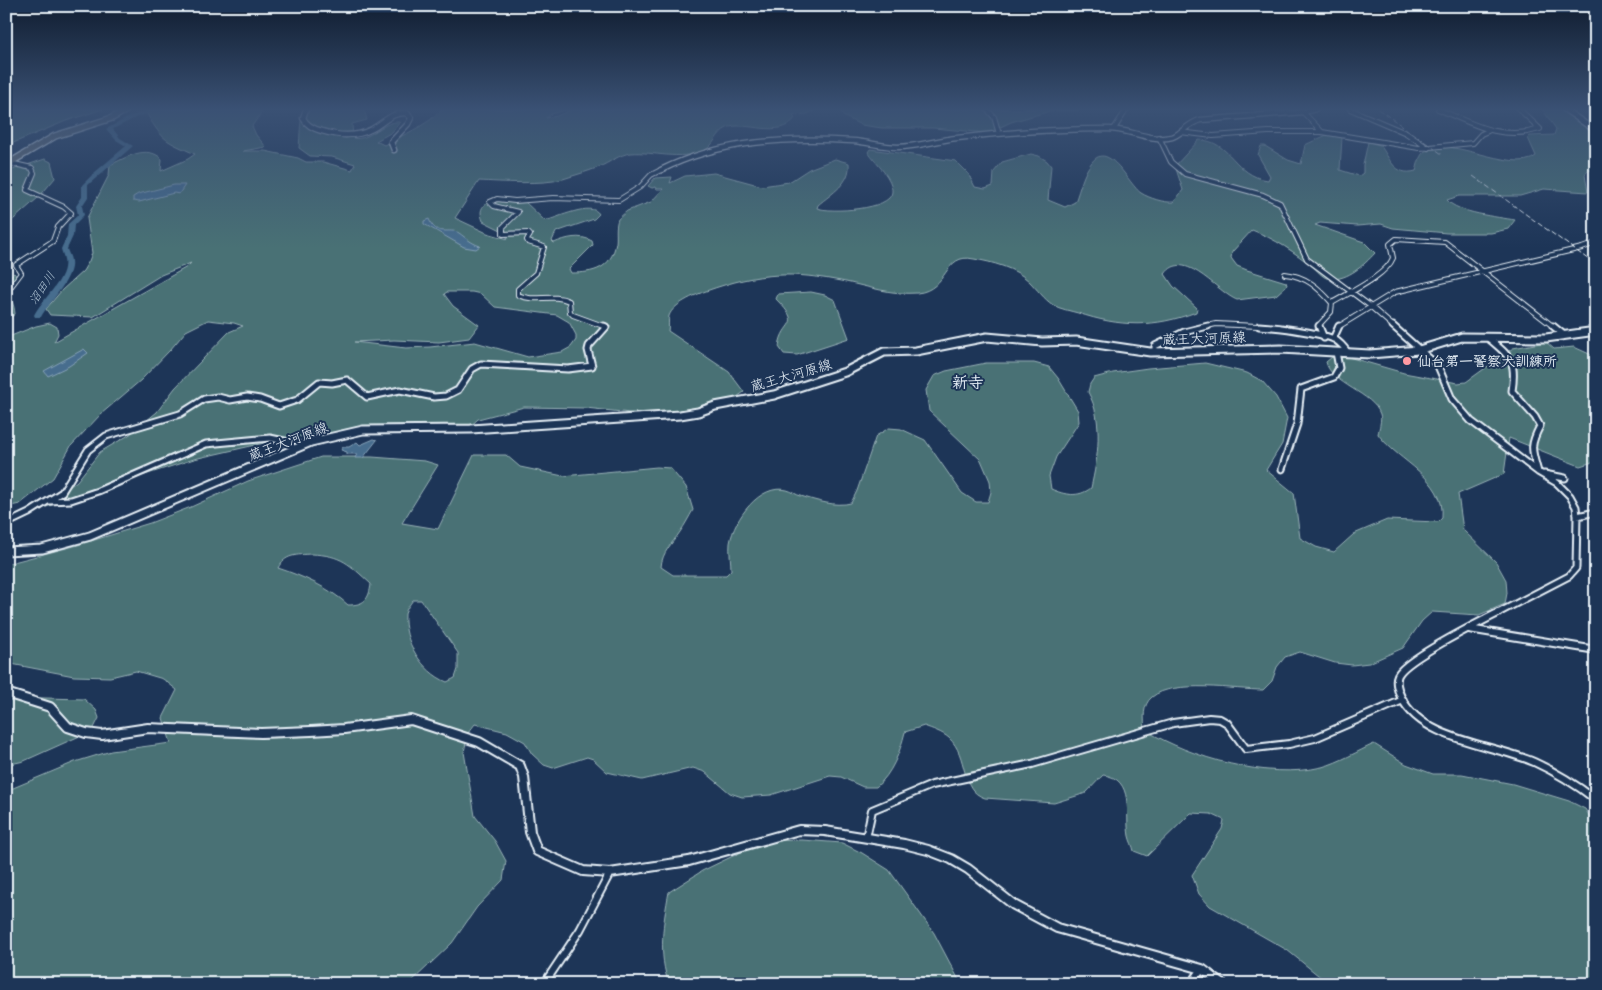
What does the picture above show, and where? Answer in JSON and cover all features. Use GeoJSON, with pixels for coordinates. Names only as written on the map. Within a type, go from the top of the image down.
{"type":"FeatureCollection","features":[{"type":"Feature","properties":{"kind":"main road"},"geometry":{"type":"LineString","coordinates":[[8,164],[23,155]]}},
{"type":"Feature","properties":{"kind":"main road","name":"蔵王大河原線"},"geometry":{"type":"LineString","coordinates":[[6,551],[42,549],[90,536],[322,439],[363,430],[471,429],[680,415],[715,406],[774,395],[845,372],[884,352],[916,352],[986,338],[1042,342],[1076,341],[1155,352],[1263,349],[1389,354],[1419,350],[1462,337],[1486,336],[1525,339],[1596,331]]}},
{"type":"Feature","properties":{"kind":"street"},"geometry":{"type":"LineString","coordinates":[[6,524],[30,513],[62,492],[88,450],[95,443],[116,432],[180,414],[204,399],[214,397],[230,400],[247,396],[280,406],[297,400],[319,382],[332,384],[347,380],[367,397],[405,390],[427,397],[445,397],[462,386],[469,370],[476,365],[568,369],[592,366],[588,350],[589,346],[606,328],[574,315],[570,312],[569,301],[566,299],[554,297],[526,299],[518,295],[518,289],[536,273],[544,247],[528,242],[527,240],[530,235],[525,232],[509,235],[503,234],[503,227],[518,212],[494,206],[490,202],[497,199],[515,201],[553,198],[619,200],[640,187],[651,176],[674,162],[693,155]]}},
{"type":"Feature","properties":{"kind":"street"},"geometry":{"type":"LineString","coordinates":[[1168,155],[1171,162],[1184,174],[1263,195],[1280,203],[1307,259],[1370,306],[1438,366],[1452,399],[1462,412],[1480,429],[1538,472],[1557,483],[1570,496],[1578,516],[1576,568],[1569,576],[1412,661],[1401,670],[1398,676],[1398,684],[1403,700],[1415,716],[1434,729],[1534,762],[1575,784],[1596,800]]}},
{"type":"Feature","properties":{"kind":"street"},"geometry":{"type":"LineString","coordinates":[[6,293],[21,273],[16,265],[53,241],[58,227],[71,213],[64,207],[27,190],[34,172],[32,168],[8,164]]}},
{"type":"Feature","properties":{"kind":"street"},"geometry":{"type":"LineString","coordinates":[[1332,303],[1378,275],[1391,263],[1393,259],[1390,242],[1396,239],[1445,242],[1564,335]]}},
{"type":"Feature","properties":{"kind":"street"},"geometry":{"type":"LineString","coordinates":[[1336,340],[1339,326],[1395,292],[1582,248],[1596,243]]}},
{"type":"Feature","properties":{"kind":"street"},"geometry":{"type":"LineString","coordinates":[[1284,274],[1295,275],[1319,287],[1332,303],[1331,312],[1319,324],[1324,338]]}},
{"type":"Feature","properties":{"kind":"street"},"geometry":{"type":"LineString","coordinates":[[1155,352],[1155,346],[1168,339],[1210,324],[1277,328],[1336,340],[1348,353]]}},
{"type":"Feature","properties":{"kind":"street"},"geometry":{"type":"LineString","coordinates":[[1486,336],[1503,352],[1513,366],[1515,379],[1512,391],[1535,417],[1540,426],[1532,441],[1538,472]]}},
{"type":"Feature","properties":{"kind":"street"},"geometry":{"type":"LineString","coordinates":[[1282,468],[1297,424],[1299,412],[1298,395],[1301,389],[1334,377],[1339,368],[1336,352]]}},
{"type":"Feature","properties":{"kind":"street"},"geometry":{"type":"LineString","coordinates":[[49,501],[71,500],[98,492],[206,444],[270,438],[289,442],[294,450]]}},
{"type":"Feature","properties":{"kind":"street"},"geometry":{"type":"LineString","coordinates":[[1538,472],[1565,478]]}},
{"type":"Feature","properties":{"kind":"street"},"geometry":{"type":"LineString","coordinates":[[1578,516],[1596,512]]}},
{"type":"Feature","properties":{"kind":"street"},"geometry":{"type":"LineString","coordinates":[[1468,629],[1596,650]]}},
{"type":"Feature","properties":{"kind":"street"},"geometry":{"type":"LineString","coordinates":[[6,694],[25,698],[50,707],[68,727],[86,734],[102,735],[148,728],[261,733],[311,731],[344,729],[412,720],[479,742],[520,766],[524,777],[530,832],[537,852],[582,871],[610,873],[690,861],[799,830],[815,829],[866,838],[928,849],[949,857],[1006,900],[1045,923],[1064,931],[1202,969],[1222,984]]}},
{"type":"Feature","properties":{"kind":"street"},"geometry":{"type":"LineString","coordinates":[[866,838],[872,810],[932,785],[1032,764],[1166,725],[1209,718],[1220,719],[1227,723],[1246,749],[1314,739],[1355,723],[1379,708],[1403,700]]}},
{"type":"Feature","properties":{"kind":"street"},"geometry":{"type":"LineString","coordinates":[[544,984],[556,969],[595,906],[610,873]]}},
{"type":"Feature","properties":{"kind":"street"},"geometry":{"type":"LineString","coordinates":[[1192,984],[1202,969]]}},
{"type":"Feature","properties":{"kind":"green space"},"geometry":{"type":"Polygon","coordinates":[[[132,155],[156,155],[162,159],[161,171],[193,155],[285,155],[306,162],[323,162],[352,170],[355,164],[332,157],[309,155],[624,155],[594,169],[555,181],[521,183],[479,181],[455,218],[487,233],[508,239],[503,231],[483,221],[482,210],[489,201],[523,200],[545,221],[582,210],[595,210],[599,214],[594,219],[556,232],[552,241],[554,243],[578,237],[592,241],[593,245],[569,269],[571,273],[587,272],[606,264],[614,252],[618,219],[627,211],[651,202],[663,189],[648,186],[655,178],[672,177],[670,183],[685,176],[714,173],[762,186],[789,182],[809,169],[835,159],[849,163],[847,176],[844,182],[817,208],[834,210],[859,209],[882,203],[889,198],[892,192],[887,176],[871,155],[914,155],[956,161],[968,173],[975,187],[985,189],[993,186],[994,172],[1002,162],[1027,155],[1039,156],[1051,166],[1048,200],[1065,207],[1075,202],[1084,176],[1092,162],[1098,157],[1105,156],[1118,166],[1141,193],[1166,202],[1174,202],[1183,190],[1175,166],[1185,155],[1229,155],[1247,172],[1268,180],[1270,176],[1258,155],[1280,155],[1301,164],[1303,155],[1341,155],[1340,170],[1359,176],[1363,173],[1365,155],[1387,155],[1398,169],[1409,172],[1416,171],[1422,155],[1484,155],[1512,160],[1526,160],[1536,155],[1596,155],[1596,169],[1587,171],[1585,175],[1588,192],[1544,189],[1520,196],[1459,196],[1447,200],[1459,208],[1468,211],[1515,220],[1508,229],[1491,233],[1447,233],[1393,228],[1381,224],[1357,226],[1320,223],[1315,225],[1364,242],[1375,253],[1355,271],[1337,279],[1325,277],[1284,246],[1252,230],[1232,252],[1231,258],[1237,266],[1286,282],[1287,285],[1276,295],[1237,300],[1201,274],[1182,266],[1173,267],[1165,274],[1173,286],[1197,308],[1196,312],[1166,321],[1151,323],[1137,324],[1108,321],[1059,308],[1050,303],[1023,276],[996,264],[974,259],[964,258],[957,261],[935,285],[917,293],[890,292],[808,276],[775,275],[743,280],[706,291],[691,298],[675,308],[669,318],[668,331],[729,372],[744,392],[724,406],[699,410],[639,414],[586,408],[524,407],[478,419],[466,430],[363,431],[286,438],[194,459],[40,509],[77,481],[100,452],[129,435],[157,412],[175,388],[229,332],[243,326],[208,320],[186,331],[141,380],[101,414],[71,446],[53,478],[20,504],[6,507],[6,338],[36,326],[50,323],[57,327],[58,334],[54,342],[187,267],[191,263],[161,275],[93,317],[50,315],[46,309],[62,290],[83,271],[89,261],[92,253],[87,218],[109,175],[110,165],[132,155]],[[447,292],[444,294],[453,306],[479,325],[469,338],[439,342],[394,340],[354,342],[406,348],[475,342],[528,357],[562,352],[571,347],[576,340],[576,335],[569,322],[557,315],[495,307],[481,294],[447,292]]]}},
{"type":"Feature","properties":{"kind":"green space"},"geometry":{"type":"Polygon","coordinates":[[[45,159],[51,162],[55,178],[39,197],[6,226],[6,172],[45,159]]]}},
{"type":"Feature","properties":{"kind":"green space"},"geometry":{"type":"Polygon","coordinates":[[[14,273],[18,278],[9,294],[15,314],[6,321],[6,279],[14,273]]]}},
{"type":"Feature","properties":{"kind":"green space"},"geometry":{"type":"Polygon","coordinates":[[[811,292],[825,295],[835,300],[849,338],[797,355],[784,354],[779,347],[781,338],[790,320],[785,308],[776,299],[778,294],[811,292]]]}},
{"type":"Feature","properties":{"kind":"green space"},"geometry":{"type":"Polygon","coordinates":[[[1546,342],[1554,349],[1574,347],[1596,357],[1596,461],[1580,466],[1509,438],[1504,474],[1458,494],[1463,530],[1496,562],[1506,580],[1507,593],[1505,604],[1479,615],[1432,612],[1422,621],[1403,648],[1369,663],[1352,665],[1335,663],[1300,652],[1285,657],[1277,667],[1272,681],[1263,690],[1189,687],[1174,688],[1162,692],[1152,697],[1147,704],[1144,712],[1145,730],[1164,740],[1207,757],[1230,764],[1278,771],[1322,767],[1374,744],[1406,764],[1433,774],[1462,774],[1513,784],[1569,801],[1585,809],[1596,826],[1596,984],[1329,984],[1287,950],[1210,906],[1199,894],[1192,875],[1222,829],[1224,820],[1211,814],[1191,813],[1147,856],[1134,851],[1129,836],[1124,790],[1120,783],[1113,778],[1103,775],[1086,793],[1054,803],[985,798],[971,788],[955,745],[940,732],[924,726],[905,732],[895,762],[887,776],[876,787],[863,787],[841,777],[830,776],[771,795],[742,797],[730,793],[705,772],[693,768],[642,780],[607,772],[593,759],[587,757],[553,768],[544,765],[532,754],[525,742],[507,732],[475,724],[468,733],[464,752],[475,816],[495,841],[506,861],[503,880],[477,907],[452,943],[409,984],[6,984],[6,791],[75,762],[111,751],[171,743],[163,718],[177,690],[163,679],[136,671],[110,677],[74,676],[6,663],[6,564],[150,523],[248,481],[321,457],[372,457],[425,461],[438,465],[402,523],[438,529],[474,455],[506,455],[520,467],[563,476],[657,467],[670,468],[686,487],[693,510],[665,552],[661,567],[673,575],[726,575],[731,570],[730,543],[732,534],[743,514],[758,497],[777,489],[826,503],[851,503],[876,436],[889,428],[901,429],[925,440],[962,493],[976,502],[988,502],[991,492],[990,481],[981,460],[929,411],[926,390],[934,376],[946,371],[986,363],[1034,363],[1049,367],[1058,378],[1078,411],[1079,422],[1056,457],[1049,476],[1051,489],[1071,494],[1081,493],[1091,488],[1094,476],[1098,427],[1093,403],[1088,392],[1094,378],[1148,368],[1205,363],[1247,373],[1262,381],[1276,397],[1287,418],[1282,444],[1266,470],[1294,493],[1300,538],[1316,547],[1334,552],[1354,534],[1387,520],[1438,522],[1442,518],[1441,504],[1429,481],[1378,434],[1381,416],[1376,407],[1361,394],[1343,383],[1329,370],[1326,362],[1332,357],[1341,355],[1404,373],[1458,383],[1466,382],[1513,348],[1546,342]],[[296,555],[288,558],[278,568],[315,583],[333,593],[348,605],[362,603],[367,598],[371,584],[357,571],[344,562],[330,556],[296,555]],[[413,600],[405,614],[407,635],[411,645],[422,663],[430,671],[447,682],[455,678],[458,669],[458,653],[421,600],[413,600]]]}},
{"type":"Feature","properties":{"kind":"green space"},"geometry":{"type":"Polygon","coordinates":[[[6,697],[84,699],[96,710],[99,718],[93,730],[24,761],[6,765],[6,697]]]}},
{"type":"Feature","properties":{"kind":"green space"},"geometry":{"type":"Polygon","coordinates":[[[802,840],[842,843],[889,870],[934,933],[961,984],[669,984],[664,962],[663,927],[669,892],[702,871],[764,841],[802,840]]]}},
{"type":"Feature","properties":{"kind":"water"},"geometry":{"type":"Polygon","coordinates":[[[174,185],[185,185],[179,194],[174,193],[139,202],[133,201],[133,197],[138,194],[174,185]]]}},
{"type":"Feature","properties":{"kind":"water"},"geometry":{"type":"Polygon","coordinates":[[[429,219],[435,228],[443,231],[455,231],[480,246],[476,249],[464,247],[424,224],[424,221],[429,219]]]}},
{"type":"Feature","properties":{"kind":"water"},"geometry":{"type":"Polygon","coordinates":[[[84,349],[88,353],[69,366],[48,376],[44,371],[84,349]]]}},
{"type":"Feature","properties":{"kind":"water"},"geometry":{"type":"Polygon","coordinates":[[[374,439],[377,440],[363,458],[355,458],[357,454],[347,454],[347,452],[341,450],[343,447],[349,447],[357,442],[360,445],[374,439]]]}},
{"type":"Feature","properties":{"kind":"waterway","name":"沼田川"},"geometry":{"type":"LineString","coordinates":[[38,315],[67,272],[68,263],[64,249],[70,236],[71,224],[81,215],[79,206],[85,197],[85,185],[120,155]]}},
{"type":"Feature","properties":{"kind":"railway"},"geometry":{"type":"LineString","coordinates":[[1473,176],[1596,265]]}},
{"type":"Feature","properties":{"kind":"place","name":"仙台第一警察犬訓練所"},"geometry":{"type":"Point","coordinates":[1407,361]}},
{"type":"Feature","properties":{"kind":"district","name":"新寺"},"geometry":{"type":"Point","coordinates":[968,382]}}]}
